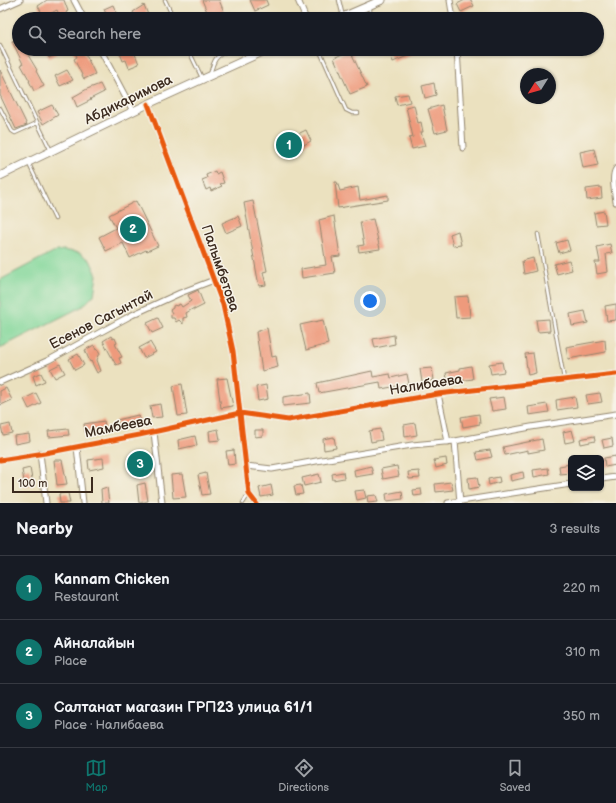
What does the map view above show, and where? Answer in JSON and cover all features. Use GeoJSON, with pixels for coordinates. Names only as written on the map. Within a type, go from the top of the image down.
{"type":"FeatureCollection","features":[{"type":"Feature","properties":{"kind":"main road"},"geometry":{"type":"LineString","coordinates":[[353,12],[377,1]]}},
{"type":"Feature","properties":{"kind":"main road","name":"Абдикаримова"},"geometry":{"type":"LineString","coordinates":[[0,176],[133,111],[253,56]]}},
{"type":"Feature","properties":{"kind":"street"},"geometry":{"type":"LineString","coordinates":[[0,9],[20,0]]}},
{"type":"Feature","properties":{"kind":"street"},"geometry":{"type":"LineString","coordinates":[[298,0],[303,12]]}},
{"type":"Feature","properties":{"kind":"street"},"geometry":{"type":"LineString","coordinates":[[450,0],[452,12]]}},
{"type":"Feature","properties":{"kind":"street"},"geometry":{"type":"LineString","coordinates":[[76,1],[81,12]]}},
{"type":"Feature","properties":{"kind":"street"},"geometry":{"type":"LineString","coordinates":[[104,56],[133,111]]}},
{"type":"Feature","properties":{"kind":"street"},"geometry":{"type":"LineString","coordinates":[[457,56],[464,148]]}},
{"type":"Feature","properties":{"kind":"street","name":"Палымбетова"},"geometry":{"type":"LineString","coordinates":[[148,104],[223,305],[233,350],[249,494]]}},
{"type":"Feature","properties":{"kind":"street"},"geometry":{"type":"LineString","coordinates":[[616,169],[614,171],[614,178],[616,202]]}},
{"type":"Feature","properties":{"kind":"street","name":"Есенов Сагынтай"},"geometry":{"type":"LineString","coordinates":[[0,382],[49,360],[132,315],[180,292],[214,280]]}},
{"type":"Feature","properties":{"kind":"street","name":"Налибаева"},"geometry":{"type":"LineString","coordinates":[[240,413],[288,420],[438,394],[616,374]]}},
{"type":"Feature","properties":{"kind":"street","name":"Налибаева"},"geometry":{"type":"LineString","coordinates":[[438,394],[448,442]]}},
{"type":"Feature","properties":{"kind":"street","name":"Мамбеева"},"geometry":{"type":"LineString","coordinates":[[0,460],[154,432],[240,413]]}},
{"type":"Feature","properties":{"kind":"street"},"geometry":{"type":"LineString","coordinates":[[246,466],[272,469],[412,445],[455,441],[531,427],[616,414]]}},
{"type":"Feature","properties":{"kind":"street"},"geometry":{"type":"LineString","coordinates":[[154,432],[162,503]]}},
{"type":"Feature","properties":{"kind":"street"},"geometry":{"type":"LineString","coordinates":[[455,441],[459,502]]}},
{"type":"Feature","properties":{"kind":"street"},"geometry":{"type":"LineString","coordinates":[[77,446],[83,503]]}},
{"type":"Feature","properties":{"kind":"street"},"geometry":{"type":"LineString","coordinates":[[40,453],[46,503]]}},
{"type":"Feature","properties":{"kind":"street"},"geometry":{"type":"LineString","coordinates":[[604,479],[616,477]]}},
{"type":"Feature","properties":{"kind":"street"},"geometry":{"type":"LineString","coordinates":[[448,503],[568,484]]}},
{"type":"Feature","properties":{"kind":"street"},"geometry":{"type":"LineString","coordinates":[[249,494],[256,503]]}},
{"type":"Feature","properties":{"kind":"lane"},"geometry":{"type":"LineString","coordinates":[[165,0],[171,12]]}},
{"type":"Feature","properties":{"kind":"lane"},"geometry":{"type":"LineString","coordinates":[[339,0],[340,12]]}},
{"type":"Feature","properties":{"kind":"lane"},"geometry":{"type":"LineString","coordinates":[[373,12],[377,1]]}},
{"type":"Feature","properties":{"kind":"lane"},"geometry":{"type":"LineString","coordinates":[[0,45],[51,151]]}},
{"type":"Feature","properties":{"kind":"lane"},"geometry":{"type":"LineString","coordinates":[[191,56],[202,79]]}},
{"type":"Feature","properties":{"kind":"lane"},"geometry":{"type":"LineString","coordinates":[[210,75],[213,62],[217,56]]}},
{"type":"Feature","properties":{"kind":"lane"},"geometry":{"type":"LineString","coordinates":[[322,56],[346,110],[352,114],[358,113]]}},
{"type":"Feature","properties":{"kind":"lane"},"geometry":{"type":"LineString","coordinates":[[0,108],[2,115],[12,131],[15,133],[37,124]]}},
{"type":"Feature","properties":{"kind":"lane"},"geometry":{"type":"LineString","coordinates":[[28,162],[56,219]]}},
{"type":"Feature","properties":{"kind":"lane"},"geometry":{"type":"LineString","coordinates":[[538,234],[564,379]]}},
{"type":"Feature","properties":{"kind":"lane"},"geometry":{"type":"LineString","coordinates":[[243,503],[249,494]]}},
{"type":"Feature","properties":{"kind":"green space"},"geometry":{"type":"Polygon","coordinates":[[[63,250],[80,253],[90,260],[97,275],[94,295],[83,306],[0,348],[0,280],[53,252],[63,250]]]}},
{"type":"Feature","properties":{"kind":"building"},"geometry":{"type":"Polygon","coordinates":[[[47,0],[64,0],[68,11],[58,12],[57,10],[53,12],[41,12],[38,6],[47,0]]]}},
{"type":"Feature","properties":{"kind":"building"},"geometry":{"type":"Polygon","coordinates":[[[202,0],[219,0],[224,12],[207,12],[202,0]]]}},
{"type":"Feature","properties":{"kind":"building"},"geometry":{"type":"Polygon","coordinates":[[[250,0],[266,0],[268,5],[255,11],[250,0]]]}},
{"type":"Feature","properties":{"kind":"building"},"geometry":{"type":"Polygon","coordinates":[[[465,0],[471,0],[474,6],[461,12],[457,4],[465,0]]]}},
{"type":"Feature","properties":{"kind":"building"},"geometry":{"type":"Polygon","coordinates":[[[113,5],[116,12],[105,12],[104,9],[113,5]]]}},
{"type":"Feature","properties":{"kind":"building"},"geometry":{"type":"Polygon","coordinates":[[[144,5],[147,12],[133,12],[144,5]]]}},
{"type":"Feature","properties":{"kind":"building"},"geometry":{"type":"Polygon","coordinates":[[[19,56],[29,56],[44,86],[34,91],[21,65],[23,64],[19,56]]]}},
{"type":"Feature","properties":{"kind":"building"},"geometry":{"type":"Polygon","coordinates":[[[86,56],[95,74],[84,79],[74,59],[77,57],[86,56]]]}},
{"type":"Feature","properties":{"kind":"building"},"geometry":{"type":"Polygon","coordinates":[[[121,56],[136,56],[139,64],[129,68],[126,60],[123,61],[121,56]]]}},
{"type":"Feature","properties":{"kind":"building"},"geometry":{"type":"Polygon","coordinates":[[[338,56],[353,56],[367,87],[350,94],[334,58],[338,56]]]}},
{"type":"Feature","properties":{"kind":"building"},"geometry":{"type":"Polygon","coordinates":[[[391,56],[407,56],[393,62],[391,56]]]}},
{"type":"Feature","properties":{"kind":"building"},"geometry":{"type":"Polygon","coordinates":[[[0,70],[27,125],[16,129],[0,95],[0,70]]]}},
{"type":"Feature","properties":{"kind":"building"},"geometry":{"type":"Polygon","coordinates":[[[67,70],[73,80],[60,86],[55,76],[67,70]]]}},
{"type":"Feature","properties":{"kind":"building"},"geometry":{"type":"Polygon","coordinates":[[[434,83],[436,95],[425,98],[422,86],[434,83]]]}},
{"type":"Feature","properties":{"kind":"building"},"geometry":{"type":"Polygon","coordinates":[[[100,84],[104,92],[77,107],[73,97],[100,84]]]}},
{"type":"Feature","properties":{"kind":"building"},"geometry":{"type":"Polygon","coordinates":[[[408,94],[410,102],[397,105],[395,96],[408,94]]]}},
{"type":"Feature","properties":{"kind":"building"},"geometry":{"type":"Polygon","coordinates":[[[52,105],[58,115],[43,124],[37,112],[52,105]]]}},
{"type":"Feature","properties":{"kind":"building"},"geometry":{"type":"Polygon","coordinates":[[[414,105],[418,123],[421,122],[423,132],[421,132],[425,146],[412,149],[409,138],[413,137],[406,107],[414,105]]]}},
{"type":"Feature","properties":{"kind":"building"},"geometry":{"type":"Polygon","coordinates":[[[442,105],[447,130],[435,133],[428,109],[442,105]]]}},
{"type":"Feature","properties":{"kind":"building"},"geometry":{"type":"Polygon","coordinates":[[[306,130],[311,141],[289,153],[283,141],[306,130]]]}},
{"type":"Feature","properties":{"kind":"building"},"geometry":{"type":"Polygon","coordinates":[[[594,149],[598,165],[583,168],[580,152],[594,149]]]}},
{"type":"Feature","properties":{"kind":"building"},"geometry":{"type":"Polygon","coordinates":[[[215,171],[216,174],[220,172],[224,183],[220,184],[222,186],[211,191],[210,188],[206,190],[202,180],[207,178],[206,175],[215,171]]]}},
{"type":"Feature","properties":{"kind":"building"},"geometry":{"type":"Polygon","coordinates":[[[335,182],[337,182],[340,191],[358,187],[360,200],[388,195],[388,200],[338,208],[335,182]]]}},
{"type":"Feature","properties":{"kind":"building"},"geometry":{"type":"Polygon","coordinates":[[[601,187],[602,198],[587,200],[586,189],[601,187]]]}},
{"type":"Feature","properties":{"kind":"building"},"geometry":{"type":"Polygon","coordinates":[[[136,201],[158,246],[130,258],[123,243],[106,251],[99,237],[116,228],[109,215],[136,201]]]}},
{"type":"Feature","properties":{"kind":"building"},"geometry":{"type":"Polygon","coordinates":[[[253,201],[267,271],[263,272],[266,285],[259,286],[244,203],[253,201]]]}},
{"type":"Feature","properties":{"kind":"building"},"geometry":{"type":"Polygon","coordinates":[[[604,211],[606,224],[596,225],[594,213],[604,211]]]}},
{"type":"Feature","properties":{"kind":"building"},"geometry":{"type":"Polygon","coordinates":[[[238,216],[242,226],[226,233],[222,223],[238,216]]]}},
{"type":"Feature","properties":{"kind":"building"},"geometry":{"type":"Polygon","coordinates":[[[334,216],[340,256],[332,257],[335,273],[302,278],[301,269],[326,265],[319,220],[334,216]]]}},
{"type":"Feature","properties":{"kind":"building"},"geometry":{"type":"Polygon","coordinates":[[[373,219],[380,249],[359,252],[358,246],[364,245],[360,222],[373,219]]]}},
{"type":"Feature","properties":{"kind":"building"},"geometry":{"type":"Polygon","coordinates":[[[458,231],[461,245],[453,246],[450,234],[458,231]]]}},
{"type":"Feature","properties":{"kind":"building"},"geometry":{"type":"Polygon","coordinates":[[[567,240],[570,250],[559,253],[556,243],[567,240]]]}},
{"type":"Feature","properties":{"kind":"building"},"geometry":{"type":"Polygon","coordinates":[[[610,244],[612,253],[606,254],[608,272],[597,274],[595,262],[600,262],[597,247],[610,244]]]}},
{"type":"Feature","properties":{"kind":"building"},"geometry":{"type":"Polygon","coordinates":[[[533,258],[536,271],[524,274],[522,261],[533,258]]]}},
{"type":"Feature","properties":{"kind":"building"},"geometry":{"type":"Polygon","coordinates":[[[569,260],[572,270],[557,274],[554,264],[569,260]]]}},
{"type":"Feature","properties":{"kind":"building"},"geometry":{"type":"Polygon","coordinates":[[[198,290],[204,305],[194,310],[194,308],[186,313],[187,317],[183,318],[183,324],[179,320],[176,322],[174,318],[171,318],[172,313],[170,310],[173,306],[180,304],[182,307],[191,301],[188,295],[198,290]]]}},
{"type":"Feature","properties":{"kind":"building"},"geometry":{"type":"Polygon","coordinates":[[[468,296],[470,317],[456,318],[454,297],[468,296]]]}},
{"type":"Feature","properties":{"kind":"building"},"geometry":{"type":"Polygon","coordinates":[[[616,304],[616,320],[607,321],[605,306],[616,304]]]}},
{"type":"Feature","properties":{"kind":"building"},"geometry":{"type":"Polygon","coordinates":[[[585,311],[588,323],[572,326],[570,314],[585,311]]]}},
{"type":"Feature","properties":{"kind":"building"},"geometry":{"type":"Polygon","coordinates":[[[158,318],[163,328],[152,333],[147,323],[158,318]]]}},
{"type":"Feature","properties":{"kind":"building"},"geometry":{"type":"Polygon","coordinates":[[[549,319],[550,331],[538,332],[536,320],[549,319]]]}},
{"type":"Feature","properties":{"kind":"building"},"geometry":{"type":"Polygon","coordinates":[[[323,320],[328,344],[306,350],[300,325],[323,320]]]}},
{"type":"Feature","properties":{"kind":"building"},"geometry":{"type":"Polygon","coordinates":[[[267,328],[272,357],[276,356],[278,367],[262,371],[256,332],[267,328]]]}},
{"type":"Feature","properties":{"kind":"building"},"geometry":{"type":"Polygon","coordinates":[[[394,335],[395,344],[375,348],[373,339],[394,335]]]}},
{"type":"Feature","properties":{"kind":"building"},"geometry":{"type":"Polygon","coordinates":[[[111,336],[113,339],[115,338],[117,343],[115,344],[122,357],[119,358],[121,363],[116,365],[103,341],[111,336]]]}},
{"type":"Feature","properties":{"kind":"building"},"geometry":{"type":"Polygon","coordinates":[[[605,340],[606,352],[568,359],[566,347],[605,340]]]}},
{"type":"Feature","properties":{"kind":"building"},"geometry":{"type":"Polygon","coordinates":[[[150,342],[156,352],[144,358],[139,348],[150,342]]]}},
{"type":"Feature","properties":{"kind":"building"},"geometry":{"type":"Polygon","coordinates":[[[94,345],[96,350],[97,349],[100,353],[97,360],[101,371],[97,373],[85,350],[94,345]]]}},
{"type":"Feature","properties":{"kind":"building"},"geometry":{"type":"Polygon","coordinates":[[[533,353],[536,373],[528,375],[525,354],[533,353]]]}},
{"type":"Feature","properties":{"kind":"building"},"geometry":{"type":"Polygon","coordinates":[[[78,354],[84,365],[75,370],[69,359],[78,354]]]}},
{"type":"Feature","properties":{"kind":"building"},"geometry":{"type":"Polygon","coordinates":[[[502,362],[504,372],[491,374],[489,364],[502,362]]]}},
{"type":"Feature","properties":{"kind":"building"},"geometry":{"type":"Polygon","coordinates":[[[60,364],[65,373],[55,378],[50,369],[60,364]]]}},
{"type":"Feature","properties":{"kind":"building"},"geometry":{"type":"Polygon","coordinates":[[[471,366],[473,379],[448,384],[446,373],[471,366]]]}},
{"type":"Feature","properties":{"kind":"building"},"geometry":{"type":"Polygon","coordinates":[[[432,368],[434,380],[422,382],[420,369],[432,368]]]}},
{"type":"Feature","properties":{"kind":"building"},"geometry":{"type":"Polygon","coordinates":[[[372,371],[373,377],[390,374],[391,378],[407,374],[409,384],[381,389],[380,382],[319,393],[317,383],[372,371]]]}},
{"type":"Feature","properties":{"kind":"building"},"geometry":{"type":"Polygon","coordinates":[[[41,373],[45,381],[36,385],[33,376],[41,373]]]}},
{"type":"Feature","properties":{"kind":"building"},"geometry":{"type":"Polygon","coordinates":[[[227,378],[233,406],[221,408],[217,379],[227,378]]]}},
{"type":"Feature","properties":{"kind":"building"},"geometry":{"type":"Polygon","coordinates":[[[182,384],[187,415],[178,416],[173,386],[182,384]]]}},
{"type":"Feature","properties":{"kind":"building"},"geometry":{"type":"Polygon","coordinates":[[[266,385],[268,399],[258,401],[256,387],[266,385]]]}},
{"type":"Feature","properties":{"kind":"building"},"geometry":{"type":"Polygon","coordinates":[[[6,388],[12,400],[1,405],[0,391],[6,388]]]}},
{"type":"Feature","properties":{"kind":"building"},"geometry":{"type":"Polygon","coordinates":[[[36,393],[41,403],[29,409],[24,399],[36,393]]]}},
{"type":"Feature","properties":{"kind":"building"},"geometry":{"type":"Polygon","coordinates":[[[310,393],[311,403],[283,406],[283,397],[310,393]]]}},
{"type":"Feature","properties":{"kind":"building"},"geometry":{"type":"Polygon","coordinates":[[[600,393],[602,402],[588,404],[586,395],[600,393]]]}},
{"type":"Feature","properties":{"kind":"building"},"geometry":{"type":"Polygon","coordinates":[[[504,397],[506,409],[492,411],[489,399],[504,397]]]}},
{"type":"Feature","properties":{"kind":"building"},"geometry":{"type":"Polygon","coordinates":[[[575,397],[577,407],[557,410],[556,400],[575,397]]]}},
{"type":"Feature","properties":{"kind":"building"},"geometry":{"type":"Polygon","coordinates":[[[160,404],[162,417],[152,418],[150,406],[160,404]]]}},
{"type":"Feature","properties":{"kind":"building"},"geometry":{"type":"Polygon","coordinates":[[[547,404],[549,412],[529,415],[528,407],[547,404]]]}},
{"type":"Feature","properties":{"kind":"building"},"geometry":{"type":"Polygon","coordinates":[[[479,414],[480,424],[463,427],[461,417],[479,414]]]}},
{"type":"Feature","properties":{"kind":"building"},"geometry":{"type":"Polygon","coordinates":[[[138,415],[140,422],[119,428],[117,420],[138,415]]]}},
{"type":"Feature","properties":{"kind":"building"},"geometry":{"type":"Polygon","coordinates":[[[104,421],[105,428],[85,432],[84,424],[104,421]]]}},
{"type":"Feature","properties":{"kind":"building"},"geometry":{"type":"Polygon","coordinates":[[[415,423],[417,435],[405,437],[404,425],[415,423]]]}},
{"type":"Feature","properties":{"kind":"building"},"geometry":{"type":"Polygon","coordinates":[[[10,424],[12,433],[3,435],[1,426],[10,424]]]}},
{"type":"Feature","properties":{"kind":"building"},"geometry":{"type":"Polygon","coordinates":[[[68,429],[69,435],[49,437],[48,431],[68,429]]]}},
{"type":"Feature","properties":{"kind":"building"},"geometry":{"type":"Polygon","coordinates":[[[218,429],[220,440],[210,441],[209,431],[218,429]]]}},
{"type":"Feature","properties":{"kind":"building"},"geometry":{"type":"Polygon","coordinates":[[[380,429],[382,440],[371,442],[369,431],[380,429]]]}},
{"type":"Feature","properties":{"kind":"building"},"geometry":{"type":"Polygon","coordinates":[[[255,430],[263,430],[263,436],[255,437],[255,430]]]}},
{"type":"Feature","properties":{"kind":"building"},"geometry":{"type":"Polygon","coordinates":[[[572,430],[575,441],[565,443],[563,432],[572,430]]]}},
{"type":"Feature","properties":{"kind":"building"},"geometry":{"type":"Polygon","coordinates":[[[29,434],[30,441],[15,444],[14,436],[29,434]]]}},
{"type":"Feature","properties":{"kind":"building"},"geometry":{"type":"Polygon","coordinates":[[[195,436],[197,445],[179,449],[178,440],[195,436]]]}},
{"type":"Feature","properties":{"kind":"building"},"geometry":{"type":"Polygon","coordinates":[[[594,436],[595,441],[581,444],[580,439],[594,436]]]}},
{"type":"Feature","properties":{"kind":"building"},"geometry":{"type":"Polygon","coordinates":[[[334,437],[336,448],[324,450],[323,439],[334,437]]]}},
{"type":"Feature","properties":{"kind":"building"},"geometry":{"type":"Polygon","coordinates":[[[612,438],[613,446],[604,448],[602,440],[612,438]]]}},
{"type":"Feature","properties":{"kind":"building"},"geometry":{"type":"Polygon","coordinates":[[[542,439],[544,450],[528,453],[528,450],[505,455],[503,447],[542,439]]]}},
{"type":"Feature","properties":{"kind":"building"},"geometry":{"type":"Polygon","coordinates":[[[234,450],[235,464],[228,465],[226,451],[234,450]]]}},
{"type":"Feature","properties":{"kind":"building"},"geometry":{"type":"Polygon","coordinates":[[[490,450],[492,457],[478,460],[476,452],[490,450]]]}},
{"type":"Feature","properties":{"kind":"building"},"geometry":{"type":"Polygon","coordinates":[[[616,456],[616,465],[605,467],[604,458],[616,456]]]}},
{"type":"Feature","properties":{"kind":"building"},"geometry":{"type":"Polygon","coordinates":[[[103,458],[104,467],[89,470],[88,460],[103,458]]]}},
{"type":"Feature","properties":{"kind":"building"},"geometry":{"type":"Polygon","coordinates":[[[446,458],[447,465],[436,468],[434,460],[446,458]]]}},
{"type":"Feature","properties":{"kind":"building"},"geometry":{"type":"Polygon","coordinates":[[[147,459],[148,469],[133,471],[132,460],[147,459]]]}},
{"type":"Feature","properties":{"kind":"building"},"geometry":{"type":"Polygon","coordinates":[[[54,460],[62,460],[67,484],[57,485],[54,460]]]}},
{"type":"Feature","properties":{"kind":"building"},"geometry":{"type":"Polygon","coordinates":[[[568,464],[568,473],[560,474],[559,466],[568,464]]]}},
{"type":"Feature","properties":{"kind":"building"},"geometry":{"type":"Polygon","coordinates":[[[371,466],[373,474],[355,477],[354,470],[371,466]]]}},
{"type":"Feature","properties":{"kind":"building"},"geometry":{"type":"Polygon","coordinates":[[[397,466],[399,476],[383,479],[381,469],[397,466]]]}},
{"type":"Feature","properties":{"kind":"building"},"geometry":{"type":"Polygon","coordinates":[[[30,468],[33,485],[25,487],[22,470],[30,468]]]}},
{"type":"Feature","properties":{"kind":"building"},"geometry":{"type":"Polygon","coordinates":[[[548,468],[549,474],[534,477],[533,470],[548,468]]]}},
{"type":"Feature","properties":{"kind":"building"},"geometry":{"type":"Polygon","coordinates":[[[419,471],[420,478],[409,479],[408,472],[419,471]]]}},
{"type":"Feature","properties":{"kind":"building"},"geometry":{"type":"Polygon","coordinates":[[[343,472],[344,478],[333,480],[332,474],[343,472]]]}},
{"type":"Feature","properties":{"kind":"building"},"geometry":{"type":"Polygon","coordinates":[[[523,472],[524,478],[511,481],[510,475],[523,472]]]}},
{"type":"Feature","properties":{"kind":"building"},"geometry":{"type":"Polygon","coordinates":[[[206,473],[210,494],[202,495],[198,475],[206,473]]]}},
{"type":"Feature","properties":{"kind":"building"},"geometry":{"type":"Polygon","coordinates":[[[182,474],[186,497],[173,498],[171,475],[182,474]]]}},
{"type":"Feature","properties":{"kind":"building"},"geometry":{"type":"Polygon","coordinates":[[[319,474],[321,482],[304,486],[302,478],[319,474]]]}},
{"type":"Feature","properties":{"kind":"building"},"geometry":{"type":"Polygon","coordinates":[[[477,477],[479,487],[469,489],[468,478],[477,477]]]}},
{"type":"Feature","properties":{"kind":"building"},"geometry":{"type":"Polygon","coordinates":[[[499,477],[500,482],[489,485],[488,479],[499,477]]]}},
{"type":"Feature","properties":{"kind":"building"},"geometry":{"type":"Polygon","coordinates":[[[451,482],[453,490],[436,492],[435,484],[451,482]]]}},
{"type":"Feature","properties":{"kind":"building"},"geometry":{"type":"Polygon","coordinates":[[[145,483],[148,501],[139,503],[137,485],[145,483]]]}},
{"type":"Feature","properties":{"kind":"building"},"geometry":{"type":"Polygon","coordinates":[[[271,485],[273,495],[261,497],[259,488],[271,485]]]}},
{"type":"Feature","properties":{"kind":"building"},"geometry":{"type":"Polygon","coordinates":[[[301,485],[303,494],[296,495],[294,486],[301,485]]]}},
{"type":"Feature","properties":{"kind":"building"},"geometry":{"type":"Polygon","coordinates":[[[107,487],[109,503],[102,503],[101,489],[107,487]]]}},
{"type":"Feature","properties":{"kind":"building"},"geometry":{"type":"Polygon","coordinates":[[[421,489],[422,495],[414,496],[413,490],[421,489]]]}},
{"type":"Feature","properties":{"kind":"building"},"geometry":{"type":"Polygon","coordinates":[[[364,490],[366,498],[357,500],[355,491],[364,490]]]}},
{"type":"Feature","properties":{"kind":"building"},"geometry":{"type":"Polygon","coordinates":[[[402,491],[403,499],[387,501],[386,494],[402,491]]]}},
{"type":"Feature","properties":{"kind":"building"},"geometry":{"type":"Polygon","coordinates":[[[68,493],[70,503],[60,503],[59,494],[68,493]]]}},
{"type":"Feature","properties":{"kind":"building"},"geometry":{"type":"Polygon","coordinates":[[[376,495],[378,502],[368,503],[367,496],[376,495]]]}},
{"type":"Feature","properties":{"kind":"cycle path"},"geometry":{"type":"LineString","coordinates":[[148,104],[223,305],[233,351],[249,494],[256,503]]}},
{"type":"Feature","properties":{"kind":"cycle path"},"geometry":{"type":"LineString","coordinates":[[0,460],[139,435],[240,413],[288,420],[438,394],[616,374]]}},
{"type":"Feature","properties":{"kind":"place","name":"Kannam Chicken"},"geometry":{"type":"Point","coordinates":[289,145]}},
{"type":"Feature","properties":{"kind":"place","name":"Айналайын"},"geometry":{"type":"Point","coordinates":[133,229]}},
{"type":"Feature","properties":{"kind":"place","name":"Салтанат магазин ГРП23 улица 61/1"},"geometry":{"type":"Point","coordinates":[140,464]}}]}
